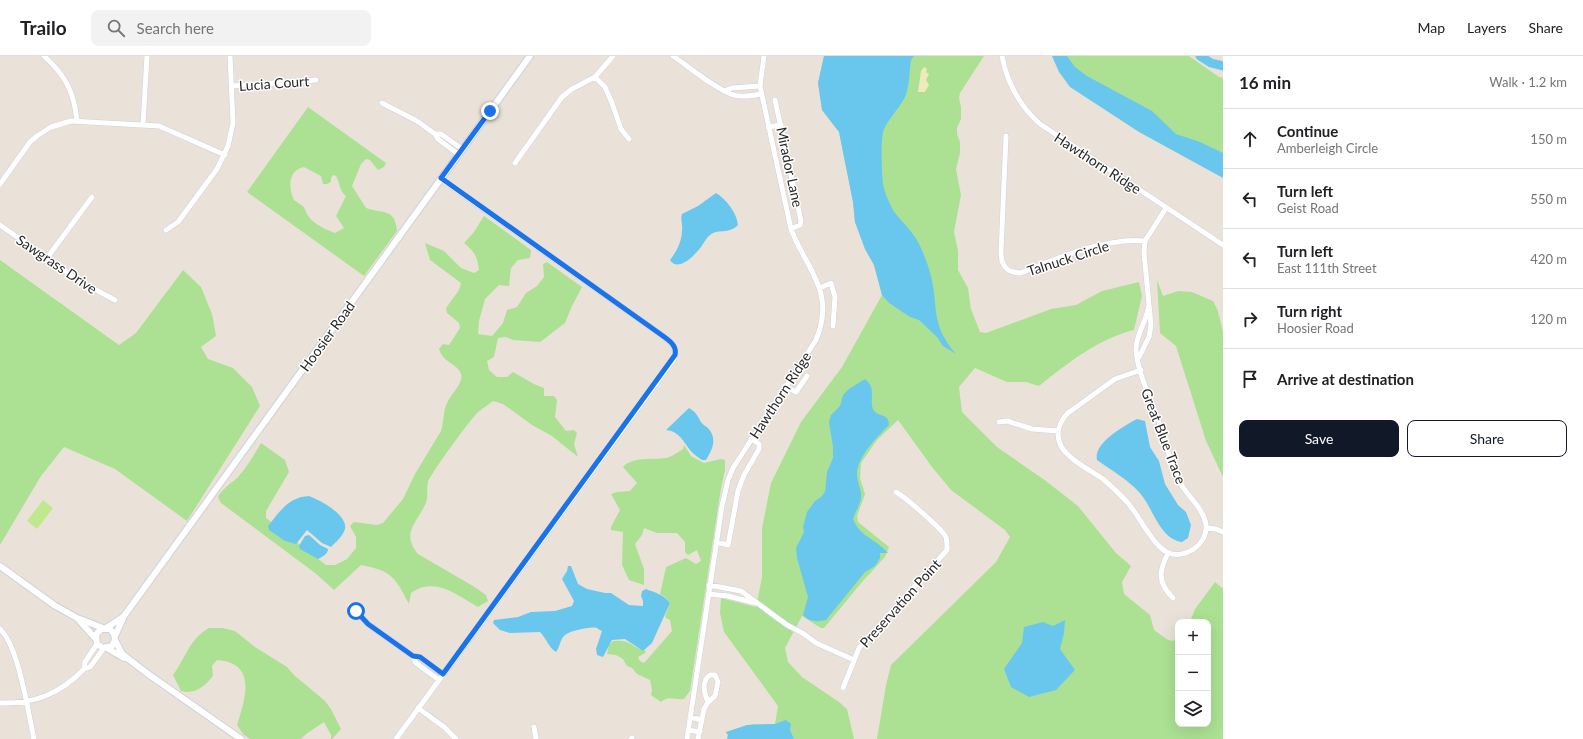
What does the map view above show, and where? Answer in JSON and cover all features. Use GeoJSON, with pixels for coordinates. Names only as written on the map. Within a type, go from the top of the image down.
{"type":"FeatureCollection","features":[{"type":"Feature","properties":{"kind":"street"},"geometry":{"type":"LineString","coordinates":[[44,56],[58,69],[66,81],[74,99],[77,121]]}},
{"type":"Feature","properties":{"kind":"street"},"geometry":{"type":"LineString","coordinates":[[143,125],[147,56]]}},
{"type":"Feature","properties":{"kind":"street"},"geometry":{"type":"LineString","coordinates":[[166,230],[178,222],[225,155],[233,123],[230,56]]}},
{"type":"Feature","properties":{"kind":"street","name":"Hoosier Road"},"geometry":{"type":"LineString","coordinates":[[115,638],[124,616],[530,56]]}},
{"type":"Feature","properties":{"kind":"street"},"geometry":{"type":"LineString","coordinates":[[516,163],[562,96],[595,77],[613,56]]}},
{"type":"Feature","properties":{"kind":"street"},"geometry":{"type":"LineString","coordinates":[[673,56],[724,91],[736,96],[762,94]]}},
{"type":"Feature","properties":{"kind":"street","name":"Hawthorn Ridge"},"geometry":{"type":"LineString","coordinates":[[687,739],[716,542],[723,498],[728,480],[733,468],[751,439],[816,340],[820,331],[824,312],[820,288],[796,242],[791,229],[760,86],[764,56]]}},
{"type":"Feature","properties":{"kind":"street","name":"Hawthorn Ridge"},"geometry":{"type":"LineString","coordinates":[[1002,56],[1007,78],[1015,94],[1025,109],[1036,120],[1048,130],[1223,245]]}},
{"type":"Feature","properties":{"kind":"street"},"geometry":{"type":"LineString","coordinates":[[595,77],[605,87],[621,129],[629,138]]}},
{"type":"Feature","properties":{"kind":"street","name":"Lucia Court"},"geometry":{"type":"LineString","coordinates":[[232,86],[316,80]]}},
{"type":"Feature","properties":{"kind":"street"},"geometry":{"type":"LineString","coordinates":[[724,91],[732,88],[760,86]]}},
{"type":"Feature","properties":{"kind":"street","name":"Mirador Lane"},"geometry":{"type":"LineString","coordinates":[[775,100],[801,221],[800,225],[791,229]]}},
{"type":"Feature","properties":{"kind":"street"},"geometry":{"type":"LineString","coordinates":[[382,103],[417,121],[435,134],[441,134],[460,152]]}},
{"type":"Feature","properties":{"kind":"street"},"geometry":{"type":"LineString","coordinates":[[0,184],[30,142],[37,136],[58,124],[77,121],[163,127],[225,155]]}},
{"type":"Feature","properties":{"kind":"street"},"geometry":{"type":"LineString","coordinates":[[768,127],[780,125]]}},
{"type":"Feature","properties":{"kind":"street","name":"Talnuck Circle"},"geometry":{"type":"LineString","coordinates":[[1006,136],[1001,252],[1001,262],[1005,268],[1013,273],[1021,273],[1068,255],[1111,243],[1145,241]]}},
{"type":"Feature","properties":{"kind":"street"},"geometry":{"type":"LineString","coordinates":[[396,739],[674,359],[676,352],[673,345],[663,336],[441,178]]}},
{"type":"Feature","properties":{"kind":"street"},"geometry":{"type":"LineString","coordinates":[[47,258],[92,197]]}},
{"type":"Feature","properties":{"kind":"street"},"geometry":{"type":"LineString","coordinates":[[1145,241],[1166,208]]}},
{"type":"Feature","properties":{"kind":"street","name":"Sawgrass Drive"},"geometry":{"type":"LineString","coordinates":[[0,225],[81,282],[115,300]]}},
{"type":"Feature","properties":{"kind":"street","name":"Great Blue Trace"},"geometry":{"type":"LineString","coordinates":[[1138,359],[1149,337],[1151,325],[1145,241]]}},
{"type":"Feature","properties":{"kind":"street"},"geometry":{"type":"LineString","coordinates":[[820,288],[831,283],[835,297],[833,326]]}},
{"type":"Feature","properties":{"kind":"street","name":"Great Blue Trace"},"geometry":{"type":"LineString","coordinates":[[1149,304],[1148,313],[1137,344],[1138,359],[1180,483],[1203,514],[1206,528]]}},
{"type":"Feature","properties":{"kind":"street","name":"Great Blue Trace"},"geometry":{"type":"LineString","coordinates":[[1058,431],[1062,418],[1093,394],[1115,380],[1141,370]]}},
{"type":"Feature","properties":{"kind":"street"},"geometry":{"type":"LineString","coordinates":[[786,386],[796,392],[807,376]]}},
{"type":"Feature","properties":{"kind":"street"},"geometry":{"type":"LineString","coordinates":[[999,422],[1007,421],[1032,429],[1058,431],[1060,444],[1064,451],[1115,490],[1138,515],[1154,540],[1168,553],[1186,553],[1193,550],[1202,542],[1206,534],[1206,528],[1216,529],[1223,532]]}},
{"type":"Feature","properties":{"kind":"street"},"geometry":{"type":"LineString","coordinates":[[716,542],[728,544],[738,491],[748,468],[759,449],[759,444],[751,439]]}},
{"type":"Feature","properties":{"kind":"street","name":"Preservation Point"},"geometry":{"type":"LineString","coordinates":[[843,688],[854,660],[864,642],[947,550],[944,534],[908,499],[896,492]]}},
{"type":"Feature","properties":{"kind":"street"},"geometry":{"type":"LineString","coordinates":[[1168,553],[1161,570],[1160,577],[1162,584],[1173,598]]}},
{"type":"Feature","properties":{"kind":"street"},"geometry":{"type":"LineString","coordinates":[[0,566],[54,605],[76,618],[112,631],[122,654],[241,739]]}},
{"type":"Feature","properties":{"kind":"street"},"geometry":{"type":"LineString","coordinates":[[710,585],[741,591],[787,625],[804,634],[816,643],[854,660]]}},
{"type":"Feature","properties":{"kind":"street"},"geometry":{"type":"LineString","coordinates":[[708,594],[728,596],[757,603]]}},
{"type":"Feature","properties":{"kind":"street"},"geometry":{"type":"LineString","coordinates":[[350,606],[368,624],[413,656],[420,657],[443,674]]}},
{"type":"Feature","properties":{"kind":"street","name":"Hoosier Road"},"geometry":{"type":"LineString","coordinates":[[105,628],[124,616]]}},
{"type":"Feature","properties":{"kind":"street"},"geometry":{"type":"LineString","coordinates":[[76,618],[96,641],[140,668]]}},
{"type":"Feature","properties":{"kind":"street"},"geometry":{"type":"LineString","coordinates":[[84,669],[85,662],[96,641],[99,631],[105,628]]}},
{"type":"Feature","properties":{"kind":"street"},"geometry":{"type":"LineString","coordinates":[[0,629],[6,634],[12,645],[27,702],[34,739]]}},
{"type":"Feature","properties":{"kind":"street"},"geometry":{"type":"LineString","coordinates":[[0,703],[27,702],[56,691],[69,683],[84,669],[90,667],[106,648],[112,646],[115,638]]}},
{"type":"Feature","properties":{"kind":"street"},"geometry":{"type":"LineString","coordinates":[[413,656],[416,663],[439,680]]}},
{"type":"Feature","properties":{"kind":"street"},"geometry":{"type":"LineString","coordinates":[[698,739],[708,702],[716,694],[718,682],[716,677],[713,675],[706,678],[704,694],[708,702]]}},
{"type":"Feature","properties":{"kind":"street"},"geometry":{"type":"LineString","coordinates":[[418,708],[444,727],[456,739]]}},
{"type":"Feature","properties":{"kind":"street"},"geometry":{"type":"LineString","coordinates":[[690,717],[702,720]]}},
{"type":"Feature","properties":{"kind":"street"},"geometry":{"type":"LineString","coordinates":[[534,727],[536,739]]}},
{"type":"Feature","properties":{"kind":"street"},"geometry":{"type":"LineString","coordinates":[[688,730],[700,732]]}},
{"type":"Feature","properties":{"kind":"green space"},"geometry":{"type":"Polygon","coordinates":[[[824,56],[984,56],[960,93],[959,98],[961,119],[957,128],[957,134],[960,142],[960,153],[956,169],[961,195],[954,232],[958,251],[958,270],[968,288],[971,309],[980,332],[986,333],[1051,309],[1076,305],[1102,291],[1139,282],[1142,296],[1134,330],[1108,339],[1084,353],[1039,386],[1026,382],[1007,382],[975,368],[959,387],[962,412],[997,447],[1046,481],[1078,506],[1116,553],[1131,566],[1122,582],[1124,594],[1150,615],[1154,630],[1168,640],[1173,641],[1175,639],[1175,727],[1211,727],[1211,619],[1191,619],[1195,609],[1215,582],[1222,588],[1223,587],[1223,739],[877,739],[891,665],[996,562],[1010,537],[1005,530],[951,490],[932,467],[898,420],[877,440],[861,463],[860,478],[865,494],[857,516],[858,522],[889,547],[885,557],[824,628],[821,628],[802,616],[785,648],[788,662],[802,677],[847,709],[854,739],[727,739],[728,735],[726,732],[753,724],[775,724],[778,706],[724,632],[720,613],[721,598],[756,607],[762,577],[762,528],[771,483],[801,422],[842,367],[882,295],[874,265],[865,249],[855,222],[853,202],[839,132],[822,110],[818,83],[824,56]]]}},
{"type":"Feature","properties":{"kind":"green space"},"geometry":{"type":"Polygon","coordinates":[[[1060,56],[1189,56],[1219,77],[1223,78],[1223,172],[1142,129],[1060,56]]]}},
{"type":"Feature","properties":{"kind":"green space"},"geometry":{"type":"Polygon","coordinates":[[[308,107],[386,163],[384,167],[378,170],[370,160],[366,159],[361,164],[352,186],[366,208],[391,215],[396,224],[397,231],[364,276],[247,192],[308,107]],[[304,167],[299,169],[292,176],[290,185],[292,195],[294,200],[304,207],[312,221],[335,233],[344,228],[336,216],[346,196],[342,192],[336,176],[333,175],[331,182],[323,184],[321,176],[304,167]]]}},
{"type":"Feature","properties":{"kind":"green space"},"geometry":{"type":"Polygon","coordinates":[[[484,216],[531,250],[530,258],[518,260],[511,268],[509,286],[499,285],[485,299],[479,321],[478,334],[492,336],[503,323],[507,310],[517,307],[526,293],[537,286],[544,277],[543,264],[547,262],[582,287],[565,323],[540,342],[513,340],[506,337],[498,338],[494,357],[487,361],[489,370],[497,377],[507,377],[513,372],[544,388],[544,396],[554,396],[557,400],[555,417],[566,431],[574,430],[577,433],[574,444],[578,457],[552,436],[532,425],[503,404],[493,401],[478,412],[436,468],[427,485],[426,502],[414,523],[410,534],[413,547],[418,554],[473,586],[486,595],[488,601],[478,607],[446,589],[429,586],[420,588],[411,593],[409,604],[396,581],[380,570],[361,565],[334,590],[315,573],[221,503],[218,497],[241,473],[261,443],[285,460],[289,472],[266,511],[266,518],[326,565],[335,565],[347,559],[356,548],[356,537],[350,526],[354,522],[377,525],[383,523],[403,499],[415,474],[441,431],[446,404],[461,380],[459,370],[444,358],[439,349],[443,344],[449,345],[460,328],[459,323],[447,313],[446,308],[459,290],[461,283],[430,260],[425,243],[444,251],[461,268],[474,273],[479,270],[476,258],[471,249],[464,243],[474,232],[484,216]]]}},
{"type":"Feature","properties":{"kind":"green space"},"geometry":{"type":"Polygon","coordinates":[[[0,260],[119,345],[136,333],[183,270],[201,287],[212,314],[216,336],[201,347],[208,359],[233,368],[252,387],[260,406],[187,521],[115,469],[64,447],[41,476],[0,545],[0,260]]]}},
{"type":"Feature","properties":{"kind":"green space"},"geometry":{"type":"Polygon","coordinates":[[[1157,280],[1163,296],[1178,291],[1192,292],[1213,301],[1218,311],[1223,332],[1223,477],[1206,441],[1176,346],[1160,333],[1157,280]]]}},
{"type":"Feature","properties":{"kind":"green space"},"geometry":{"type":"Polygon","coordinates":[[[684,445],[691,456],[704,463],[721,459],[725,460],[725,470],[690,691],[684,699],[669,698],[661,702],[651,695],[652,690],[650,680],[637,674],[632,668],[627,666],[623,659],[616,655],[607,654],[609,645],[613,641],[624,641],[646,651],[638,657],[640,661],[644,663],[672,631],[670,620],[665,616],[670,603],[660,594],[666,567],[686,558],[696,564],[701,561],[697,550],[688,555],[685,552],[685,542],[677,533],[657,533],[644,528],[642,535],[635,544],[644,569],[644,585],[629,580],[622,565],[623,532],[611,530],[611,527],[620,510],[611,494],[630,491],[637,483],[623,467],[627,464],[632,461],[643,459],[661,459],[673,456],[683,449],[684,445]]]}},
{"type":"Feature","properties":{"kind":"green space"},"geometry":{"type":"Polygon","coordinates":[[[43,500],[53,508],[37,529],[27,521],[43,500]]]}},
{"type":"Feature","properties":{"kind":"green space"},"geometry":{"type":"Polygon","coordinates":[[[209,628],[223,628],[235,631],[255,647],[287,667],[294,675],[325,701],[331,709],[341,729],[332,739],[324,722],[301,739],[250,739],[243,734],[237,725],[245,694],[243,675],[239,668],[230,663],[217,660],[212,666],[213,676],[207,683],[195,691],[181,691],[173,675],[192,643],[202,632],[209,628]]]}},
{"type":"Feature","properties":{"kind":"sand"},"geometry":{"type":"Polygon","coordinates":[[[924,67],[927,69],[926,72],[929,74],[926,80],[929,85],[925,92],[918,92],[921,71],[924,67]]]}},
{"type":"Feature","properties":{"kind":"water"},"geometry":{"type":"Polygon","coordinates":[[[824,56],[914,56],[911,60],[906,95],[884,129],[882,140],[883,184],[892,208],[915,237],[922,250],[932,281],[938,322],[947,343],[956,354],[943,346],[937,337],[919,320],[910,317],[889,303],[882,295],[874,265],[865,249],[855,222],[853,202],[839,132],[822,110],[818,83],[824,56]]]}},
{"type":"Feature","properties":{"kind":"water"},"geometry":{"type":"Polygon","coordinates":[[[1052,56],[1067,56],[1075,67],[1087,76],[1152,111],[1176,134],[1200,142],[1223,153],[1223,178],[1139,132],[1070,87],[1059,72],[1052,56]]]}},
{"type":"Feature","properties":{"kind":"water"},"geometry":{"type":"Polygon","coordinates":[[[716,193],[724,199],[730,207],[736,216],[738,225],[731,230],[713,233],[707,238],[691,258],[682,264],[673,264],[670,260],[680,242],[682,214],[698,206],[716,193]]]}},
{"type":"Feature","properties":{"kind":"water"},"geometry":{"type":"Polygon","coordinates":[[[865,379],[871,386],[873,409],[875,412],[887,418],[889,425],[869,447],[860,461],[857,474],[861,498],[853,519],[864,534],[888,553],[880,553],[880,558],[875,566],[865,572],[826,620],[813,621],[803,615],[808,597],[797,558],[796,548],[804,532],[803,527],[807,512],[815,501],[825,492],[827,472],[833,458],[833,447],[829,422],[831,415],[840,406],[843,395],[849,389],[865,379]]]}},
{"type":"Feature","properties":{"kind":"water"},"geometry":{"type":"Polygon","coordinates":[[[689,408],[708,428],[713,436],[712,448],[706,460],[702,460],[693,453],[677,434],[666,430],[689,408]]]}},
{"type":"Feature","properties":{"kind":"water"},"geometry":{"type":"Polygon","coordinates":[[[1137,419],[1145,421],[1150,447],[1159,461],[1165,484],[1178,505],[1186,512],[1191,525],[1188,538],[1182,542],[1174,540],[1162,529],[1144,498],[1134,487],[1097,460],[1097,454],[1104,441],[1137,419]]]}},
{"type":"Feature","properties":{"kind":"water"},"geometry":{"type":"Polygon","coordinates":[[[309,496],[320,501],[338,513],[345,524],[343,534],[331,547],[322,543],[307,530],[296,544],[285,541],[269,530],[268,526],[290,502],[309,496]]]}},
{"type":"Feature","properties":{"kind":"water"},"geometry":{"type":"Polygon","coordinates":[[[309,535],[320,545],[328,549],[326,554],[318,559],[300,549],[299,546],[305,536],[309,535]]]}},
{"type":"Feature","properties":{"kind":"water"},"geometry":{"type":"Polygon","coordinates":[[[568,566],[571,566],[578,584],[587,589],[611,593],[629,605],[643,606],[641,596],[642,591],[646,589],[665,598],[670,603],[652,643],[643,651],[625,639],[612,640],[603,657],[597,655],[596,649],[602,631],[597,628],[586,628],[576,630],[565,635],[556,652],[551,648],[540,632],[510,633],[500,630],[493,623],[494,620],[518,617],[531,612],[555,611],[572,606],[574,601],[562,579],[568,566]]]}},
{"type":"Feature","properties":{"kind":"water"},"geometry":{"type":"Polygon","coordinates":[[[1065,620],[1064,633],[1060,649],[1075,670],[1056,690],[1029,697],[1011,687],[1004,669],[1022,643],[1024,627],[1043,622],[1053,626],[1065,620]]]}},
{"type":"Feature","properties":{"kind":"water"},"geometry":{"type":"Polygon","coordinates":[[[786,720],[791,724],[790,730],[794,739],[727,739],[728,735],[726,732],[747,725],[775,724],[786,720]]]}},
{"type":"Feature","properties":{"kind":"waterway"},"geometry":{"type":"LineString","coordinates":[[1200,56],[1211,63],[1223,66]]}},
{"type":"Feature","properties":{"kind":"route"},"geometry":{"type":"LineString","coordinates":[[356,611],[368,624],[413,656],[420,657],[443,674],[674,359],[676,352],[670,341],[441,178],[490,111]]}}]}
